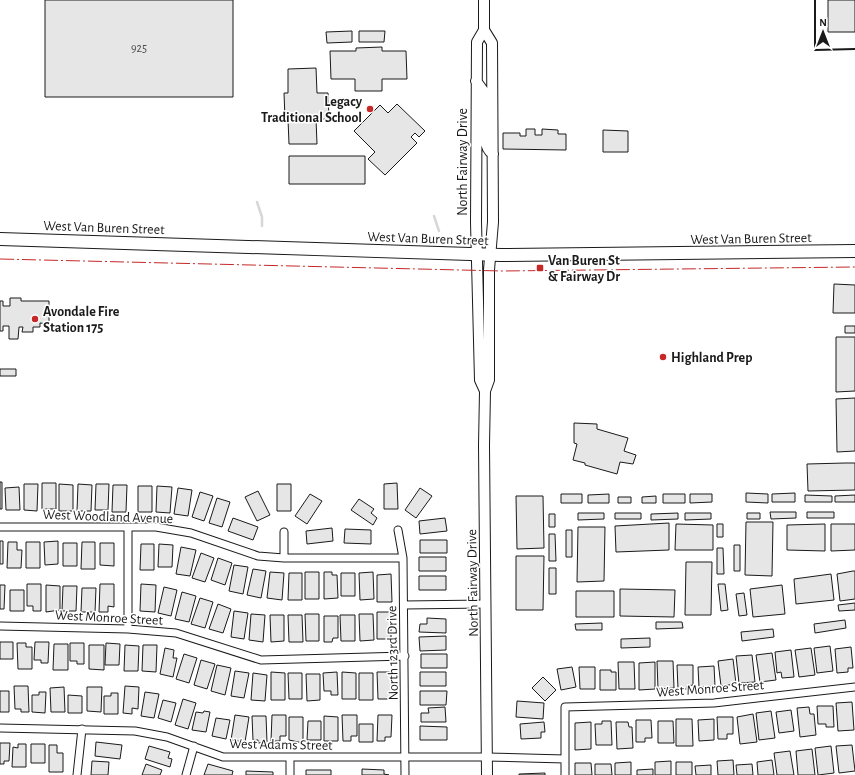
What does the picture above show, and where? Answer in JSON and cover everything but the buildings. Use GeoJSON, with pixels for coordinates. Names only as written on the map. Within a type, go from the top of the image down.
{"type":"FeatureCollection","features":[{"type":"Feature","properties":{"kind":"main road","name":"West Van Buren Street"},"geometry":{"type":"LineString","coordinates":[[0,239],[478,255],[855,251]]}},
{"type":"Feature","properties":{"kind":"street","name":"North Fairway Drive"},"geometry":{"type":"LineString","coordinates":[[484,0],[484,30],[492,43],[493,154],[493,222],[489,380],[485,391],[487,775]]}},
{"type":"Feature","properties":{"kind":"street","name":"North Fairway Drive"},"geometry":{"type":"LineString","coordinates":[[484,30],[476,42],[476,81],[480,380],[485,391]]}},
{"type":"Feature","properties":{"kind":"street"},"geometry":{"type":"LineString","coordinates":[[476,81],[484,93],[486,142],[489,151],[493,154]]}},
{"type":"Feature","properties":{"kind":"street","name":"West Woodland Avenue"},"geometry":{"type":"LineString","coordinates":[[0,527],[156,527],[191,533],[258,556],[284,558],[403,558]]}},
{"type":"Feature","properties":{"kind":"street"},"geometry":{"type":"LineString","coordinates":[[128,528],[128,628]]}},
{"type":"Feature","properties":{"kind":"street","name":"North 123rd Drive"},"geometry":{"type":"LineString","coordinates":[[398,530],[403,558],[405,775]]}},
{"type":"Feature","properties":{"kind":"street"},"geometry":{"type":"LineString","coordinates":[[284,532],[284,558]]}},
{"type":"Feature","properties":{"kind":"street"},"geometry":{"type":"LineString","coordinates":[[404,605],[486,604]]}},
{"type":"Feature","properties":{"kind":"street","name":"West Monroe Street"},"geometry":{"type":"LineString","coordinates":[[0,626],[128,628],[176,633],[261,660],[405,656]]}},
{"type":"Feature","properties":{"kind":"street","name":"West Monroe Street"},"geometry":{"type":"LineString","coordinates":[[565,759],[565,707],[714,703],[855,687]]}},
{"type":"Feature","properties":{"kind":"street","name":"West Adams Street"},"geometry":{"type":"LineString","coordinates":[[0,728],[136,731],[167,737],[224,757],[487,757],[565,759]]}},
{"type":"Feature","properties":{"kind":"street"},"geometry":{"type":"LineString","coordinates":[[77,775],[82,729]]}},
{"type":"Feature","properties":{"kind":"street"},"geometry":{"type":"LineString","coordinates":[[186,775],[194,746]]}},
{"type":"Feature","properties":{"kind":"street"},"geometry":{"type":"LineString","coordinates":[[290,757],[290,775]]}},
{"type":"Feature","properties":{"kind":"street"},"geometry":{"type":"LineString","coordinates":[[565,759],[565,775]]}},
{"type":"Feature","properties":{"kind":"waterway"},"geometry":{"type":"LineString","coordinates":[[257,202],[262,217],[262,226]]}},
{"type":"Feature","properties":{"kind":"waterway"},"geometry":{"type":"LineString","coordinates":[[434,216],[439,231]]}},
{"type":"Feature","properties":{"kind":"wall"},"geometry":{"type":"LineString","coordinates":[[815,0],[815,50],[855,49]]}},
{"type":"Feature","properties":{"kind":"power"},"geometry":{"type":"LineString","coordinates":[[0,259],[502,271],[855,267]]}},
{"type":"Feature","properties":{"kind":"place","name":"Legacy Traditional School"},"geometry":{"type":"Point","coordinates":[370,109]}},
{"type":"Feature","properties":{"kind":"place","name":"Van Buren St & Fairway Dr"},"geometry":{"type":"Point","coordinates":[540,268]}},
{"type":"Feature","properties":{"kind":"place","name":"Avondale Fire Station 175"},"geometry":{"type":"Point","coordinates":[35,319]}},
{"type":"Feature","properties":{"kind":"place","name":"Highland Prep"},"geometry":{"type":"Point","coordinates":[663,357]}}]}
